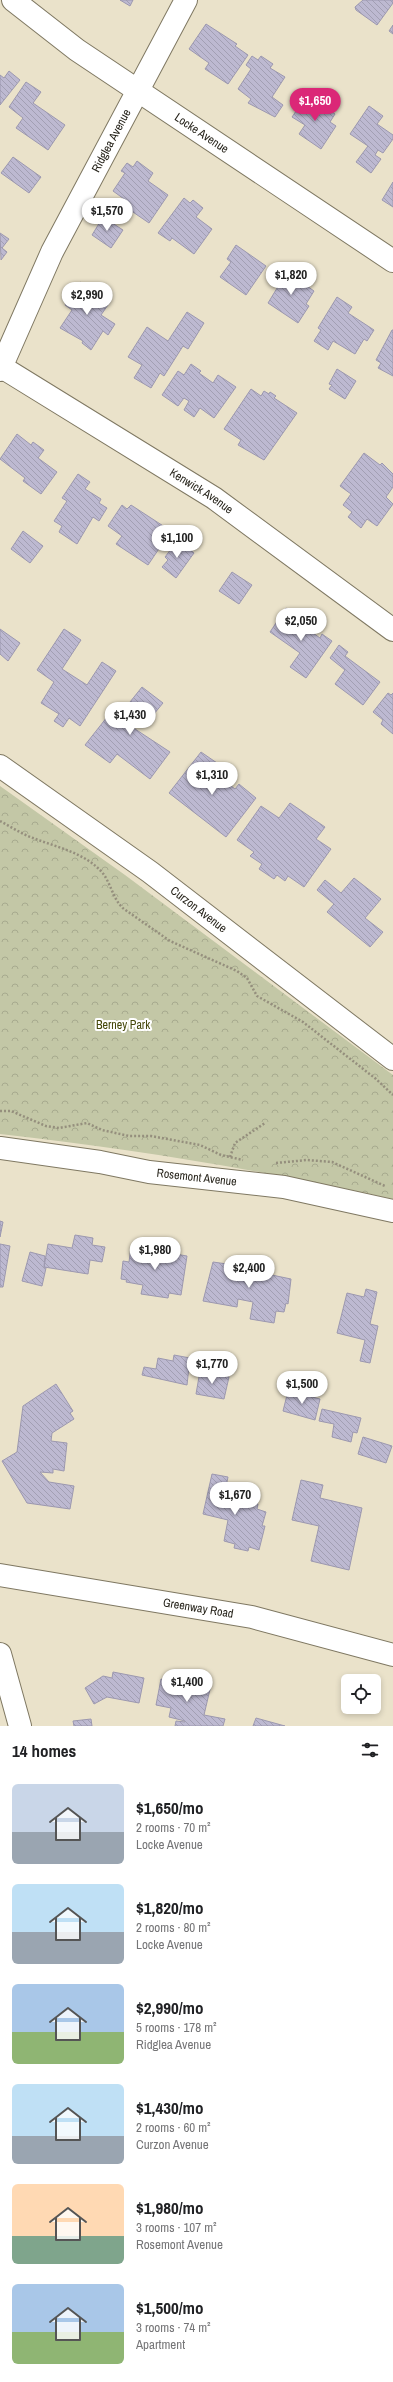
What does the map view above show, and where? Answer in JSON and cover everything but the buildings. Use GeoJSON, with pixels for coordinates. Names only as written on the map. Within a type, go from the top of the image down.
{"type":"FeatureCollection","features":[{"type":"Feature","properties":{"kind":"street","name":"Locke Avenue"},"geometry":{"type":"LineString","coordinates":[[13,0],[77,50],[393,261]]}},
{"type":"Feature","properties":{"kind":"street","name":"Ridglea Avenue"},"geometry":{"type":"LineString","coordinates":[[0,367],[52,252],[186,0]]}},
{"type":"Feature","properties":{"kind":"street","name":"Kenwick Avenue"},"geometry":{"type":"LineString","coordinates":[[0,367],[214,498],[393,630]]}},
{"type":"Feature","properties":{"kind":"street","name":"Curzon Avenue"},"geometry":{"type":"LineString","coordinates":[[0,766],[150,872],[393,1058]]}},
{"type":"Feature","properties":{"kind":"street","name":"Rosemont Avenue"},"geometry":{"type":"LineString","coordinates":[[0,1148],[100,1162],[149,1172],[284,1187],[393,1211]]}},
{"type":"Feature","properties":{"kind":"street","name":"Greenway Road"},"geometry":{"type":"LineString","coordinates":[[0,1575],[252,1617],[393,1655]]}},
{"type":"Feature","properties":{"kind":"street"},"geometry":{"type":"LineString","coordinates":[[0,1654],[20,1726]]}},
{"type":"Feature","properties":{"kind":"path"},"geometry":{"type":"LineString","coordinates":[[0,821],[31,838],[77,854],[92,863],[101,871],[118,904],[124,909],[170,941],[237,971],[247,978],[257,996],[303,1022],[376,1079],[393,1095]]}},
{"type":"Feature","properties":{"kind":"path"},"geometry":{"type":"LineString","coordinates":[[0,1111],[11,1111],[46,1126],[59,1128],[87,1123],[102,1130],[129,1136],[151,1136],[200,1145],[230,1156],[251,1161]]}},
{"type":"Feature","properties":{"kind":"path"},"geometry":{"type":"LineString","coordinates":[[227,1180],[230,1156],[238,1140],[265,1123]]}},
{"type":"Feature","properties":{"kind":"path"},"geometry":{"type":"LineString","coordinates":[[272,1164],[307,1160],[332,1162],[388,1188]]}},
{"type":"Feature","properties":{"kind":"green space","name":"Berney Park"},"geometry":{"type":"Polygon","coordinates":[[[0,786],[125,875],[393,1075],[393,1199],[344,1188],[197,1161],[99,1146],[0,1134],[0,786]]]}}]}
